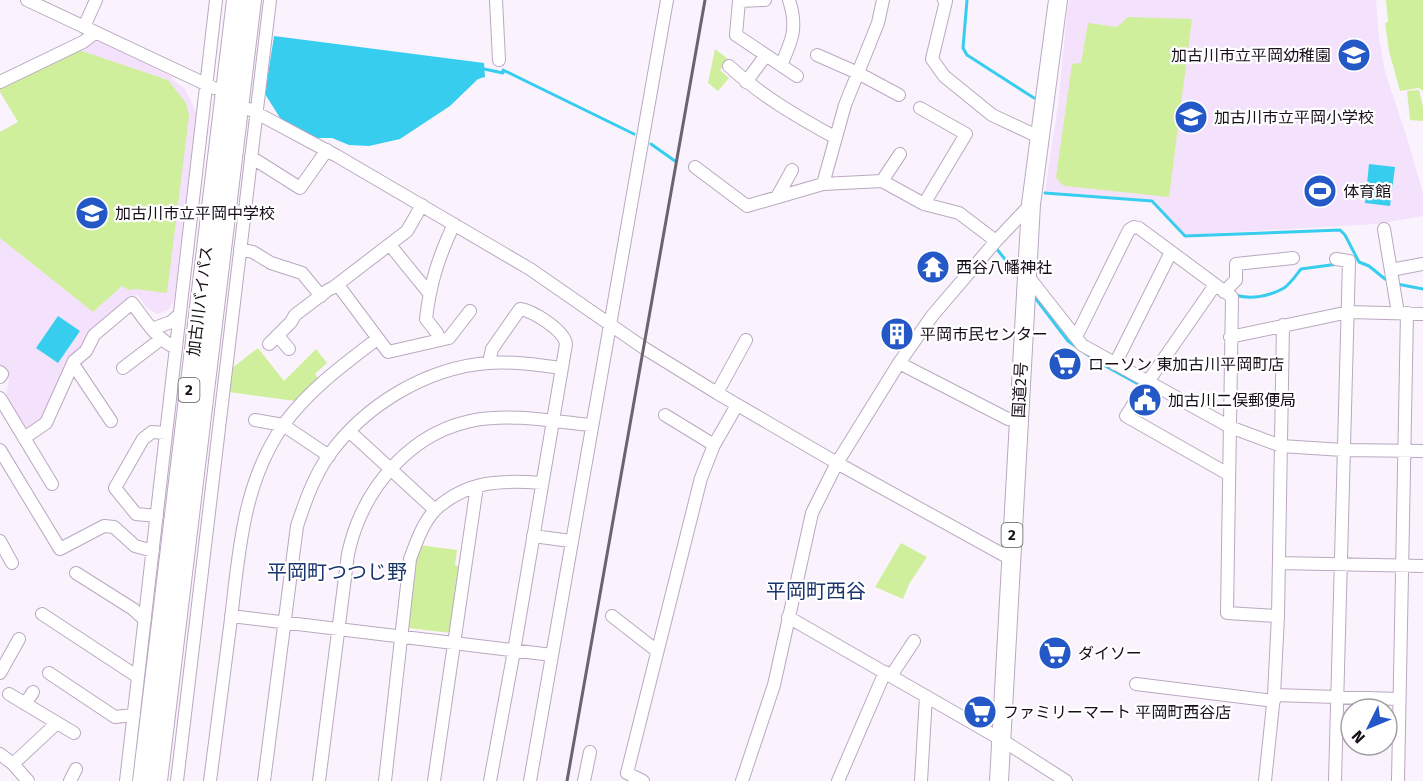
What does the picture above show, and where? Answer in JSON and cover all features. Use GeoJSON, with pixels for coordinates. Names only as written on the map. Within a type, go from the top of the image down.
{"type":"FeatureCollection","features":[{"type":"Feature","properties":{"kind":"highway","name":"加古川バイパス"},"geometry":{"type":"LineString","coordinates":[[142,781],[236,0]]}},
{"type":"Feature","properties":{"kind":"highway","name":"加古川バイパス"},"geometry":{"type":"LineString","coordinates":[[158,781],[252,0]]}},
{"type":"Feature","properties":{"kind":"highway","name":"国道2号"},"geometry":{"type":"LineString","coordinates":[[999,781],[1025,281],[1031,204],[1058,0]]}},
{"type":"Feature","properties":{"kind":"street"},"geometry":{"type":"LineString","coordinates":[[0,82],[83,42],[89,30],[96,0]]}},
{"type":"Feature","properties":{"kind":"street"},"geometry":{"type":"LineString","coordinates":[[126,781],[179,315],[210,85],[216,0]]}},
{"type":"Feature","properties":{"kind":"street"},"geometry":{"type":"LineString","coordinates":[[177,781],[251,157],[253,111],[270,0]]}},
{"type":"Feature","properties":{"kind":"street"},"geometry":{"type":"LineString","coordinates":[[496,0],[499,60]]}},
{"type":"Feature","properties":{"kind":"street"},"geometry":{"type":"LineString","coordinates":[[530,781],[667,0]]}},
{"type":"Feature","properties":{"kind":"street"},"geometry":{"type":"LineString","coordinates":[[765,0],[739,1],[736,35],[797,76]]}},
{"type":"Feature","properties":{"kind":"street"},"geometry":{"type":"LineString","coordinates":[[780,65],[793,40],[793,11],[789,0]]}},
{"type":"Feature","properties":{"kind":"street"},"geometry":{"type":"LineString","coordinates":[[823,183],[845,105],[878,23],[883,0]]}},
{"type":"Feature","properties":{"kind":"street"},"geometry":{"type":"LineString","coordinates":[[944,0],[946,1],[932,59],[944,76],[992,115],[1039,137]]}},
{"type":"Feature","properties":{"kind":"street"},"geometry":{"type":"LineString","coordinates":[[33,1],[89,30],[210,85]]}},
{"type":"Feature","properties":{"kind":"street"},"geometry":{"type":"LineString","coordinates":[[746,82],[766,55]]}},
{"type":"Feature","properties":{"kind":"street"},"geometry":{"type":"LineString","coordinates":[[818,55],[899,95]]}},
{"type":"Feature","properties":{"kind":"street"},"geometry":{"type":"LineString","coordinates":[[729,66],[746,82],[786,110],[836,138]]}},
{"type":"Feature","properties":{"kind":"street"},"geometry":{"type":"LineString","coordinates":[[920,108],[930,121],[966,134],[924,204]]}},
{"type":"Feature","properties":{"kind":"street"},"geometry":{"type":"LineString","coordinates":[[253,111],[327,150],[530,269],[611,326],[737,405],[1011,559]]}},
{"type":"Feature","properties":{"kind":"street"},"geometry":{"type":"LineString","coordinates":[[251,157],[300,188],[327,150]]}},
{"type":"Feature","properties":{"kind":"street"},"geometry":{"type":"LineString","coordinates":[[882,181],[900,154]]}},
{"type":"Feature","properties":{"kind":"street"},"geometry":{"type":"LineString","coordinates":[[695,167],[747,206],[823,183],[882,181],[924,204],[959,213],[994,244]]}},
{"type":"Feature","properties":{"kind":"street"},"geometry":{"type":"LineString","coordinates":[[777,197],[792,170]]}},
{"type":"Feature","properties":{"kind":"street"},"geometry":{"type":"LineString","coordinates":[[742,781],[774,685],[812,513],[837,463],[899,363],[932,316],[1031,204]]}},
{"type":"Feature","properties":{"kind":"street"},"geometry":{"type":"LineString","coordinates":[[289,349],[273,340],[295,315],[338,285],[407,231],[422,205]]}},
{"type":"Feature","properties":{"kind":"street"},"geometry":{"type":"LineString","coordinates":[[439,340],[438,333],[426,319],[429,293],[441,251],[454,224]]}},
{"type":"Feature","properties":{"kind":"street"},"geometry":{"type":"LineString","coordinates":[[1076,337],[1129,230],[1134,227],[1139,228],[1232,297],[1227,613],[1278,616]]}},
{"type":"Feature","properties":{"kind":"street"},"geometry":{"type":"LineString","coordinates":[[1384,229],[1391,270],[1403,313],[1404,451],[1399,699]]}},
{"type":"Feature","properties":{"kind":"street"},"geometry":{"type":"LineString","coordinates":[[390,245],[429,293]]}},
{"type":"Feature","properties":{"kind":"street"},"geometry":{"type":"LineString","coordinates":[[240,249],[253,252],[272,263],[302,273],[321,296]]}},
{"type":"Feature","properties":{"kind":"street"},"geometry":{"type":"LineString","coordinates":[[1114,364],[1171,252]]}},
{"type":"Feature","properties":{"kind":"street"},"geometry":{"type":"LineString","coordinates":[[1228,474],[1126,416],[1147,382],[1220,288],[1236,280],[1236,264],[1293,258]]}},
{"type":"Feature","properties":{"kind":"street"},"geometry":{"type":"LineString","coordinates":[[1335,781],[1343,450],[1349,312],[1348,261],[1336,259]]}},
{"type":"Feature","properties":{"kind":"street"},"geometry":{"type":"LineString","coordinates":[[1256,262],[1258,275]]}},
{"type":"Feature","properties":{"kind":"street"},"geometry":{"type":"LineString","coordinates":[[1391,270],[1423,264]]}},
{"type":"Feature","properties":{"kind":"street"},"geometry":{"type":"LineString","coordinates":[[1025,281],[1082,345],[1230,427],[1281,446],[1343,450],[1423,451]]}},
{"type":"Feature","properties":{"kind":"street"},"geometry":{"type":"LineString","coordinates":[[338,285],[388,352],[449,338],[470,311]]}},
{"type":"Feature","properties":{"kind":"street"},"geometry":{"type":"LineString","coordinates":[[24,438],[46,423],[73,364],[86,351],[94,335],[132,303],[161,339],[176,348]]}},
{"type":"Feature","properties":{"kind":"street"},"geometry":{"type":"LineString","coordinates":[[489,363],[492,349],[520,309],[527,310],[561,332],[565,338],[562,368],[490,781]]}},
{"type":"Feature","properties":{"kind":"street"},"geometry":{"type":"LineString","coordinates":[[1230,337],[1349,312],[1423,314]]}},
{"type":"Feature","properties":{"kind":"street"},"geometry":{"type":"LineString","coordinates":[[152,329],[171,322],[179,315]]}},
{"type":"Feature","properties":{"kind":"street"},"geometry":{"type":"LineString","coordinates":[[1265,781],[1274,698],[1278,616],[1283,325]]}},
{"type":"Feature","properties":{"kind":"street"},"geometry":{"type":"LineString","coordinates":[[123,368],[161,339]]}},
{"type":"Feature","properties":{"kind":"street"},"geometry":{"type":"LineString","coordinates":[[210,781],[242,526],[260,467],[283,425],[325,378],[377,339]]}},
{"type":"Feature","properties":{"kind":"street"},"geometry":{"type":"LineString","coordinates":[[717,393],[746,340]]}},
{"type":"Feature","properties":{"kind":"street"},"geometry":{"type":"LineString","coordinates":[[264,781],[297,526],[306,500],[329,456],[368,412],[409,387],[457,369],[489,363],[562,368]]}},
{"type":"Feature","properties":{"kind":"street"},"geometry":{"type":"LineString","coordinates":[[899,363],[1008,419],[1018,419]]}},
{"type":"Feature","properties":{"kind":"street"},"geometry":{"type":"LineString","coordinates":[[73,364],[111,421]]}},
{"type":"Feature","properties":{"kind":"street"},"geometry":{"type":"LineString","coordinates":[[0,372],[2,374],[0,377]]}},
{"type":"Feature","properties":{"kind":"street"},"geometry":{"type":"LineString","coordinates":[[0,398],[52,484]]}},
{"type":"Feature","properties":{"kind":"street"},"geometry":{"type":"LineString","coordinates":[[642,781],[627,773],[657,651],[701,478],[714,446],[737,405]]}},
{"type":"Feature","properties":{"kind":"street"},"geometry":{"type":"LineString","coordinates":[[665,415],[714,446]]}},
{"type":"Feature","properties":{"kind":"street"},"geometry":{"type":"LineString","coordinates":[[319,781],[348,554],[352,534],[373,489],[412,449],[459,424],[482,419],[517,418],[591,425]]}},
{"type":"Feature","properties":{"kind":"street"},"geometry":{"type":"LineString","coordinates":[[255,420],[283,425],[329,456]]}},
{"type":"Feature","properties":{"kind":"street"},"geometry":{"type":"LineString","coordinates":[[349,431],[435,510]]}},
{"type":"Feature","properties":{"kind":"street"},"geometry":{"type":"LineString","coordinates":[[157,516],[136,514],[115,488],[143,439],[152,432],[166,433]]}},
{"type":"Feature","properties":{"kind":"street"},"geometry":{"type":"LineString","coordinates":[[0,450],[37,523],[60,549],[104,526],[114,527],[135,546],[153,551]]}},
{"type":"Feature","properties":{"kind":"street"},"geometry":{"type":"LineString","coordinates":[[385,781],[410,559],[420,533],[435,510],[454,496],[477,486],[499,481],[542,483]]}},
{"type":"Feature","properties":{"kind":"street"},"geometry":{"type":"LineString","coordinates":[[434,781],[477,486]]}},
{"type":"Feature","properties":{"kind":"street"},"geometry":{"type":"LineString","coordinates":[[533,536],[571,541]]}},
{"type":"Feature","properties":{"kind":"street"},"geometry":{"type":"LineString","coordinates":[[1,544],[12,563]]}},
{"type":"Feature","properties":{"kind":"street"},"geometry":{"type":"LineString","coordinates":[[1279,563],[1423,566]]}},
{"type":"Feature","properties":{"kind":"street"},"geometry":{"type":"LineString","coordinates":[[76,573],[133,609],[145,620]]}},
{"type":"Feature","properties":{"kind":"street"},"geometry":{"type":"LineString","coordinates":[[48,614],[87,637],[138,677]]}},
{"type":"Feature","properties":{"kind":"street"},"geometry":{"type":"LineString","coordinates":[[231,616],[552,655]]}},
{"type":"Feature","properties":{"kind":"street"},"geometry":{"type":"LineString","coordinates":[[612,616],[657,651]]}},
{"type":"Feature","properties":{"kind":"street"},"geometry":{"type":"LineString","coordinates":[[788,617],[1002,740],[1066,781]]}},
{"type":"Feature","properties":{"kind":"street"},"geometry":{"type":"LineString","coordinates":[[0,673],[19,639]]}},
{"type":"Feature","properties":{"kind":"street"},"geometry":{"type":"LineString","coordinates":[[838,781],[888,674],[914,642]]}},
{"type":"Feature","properties":{"kind":"street"},"geometry":{"type":"LineString","coordinates":[[49,673],[68,692],[116,717],[134,715]]}},
{"type":"Feature","properties":{"kind":"street"},"geometry":{"type":"LineString","coordinates":[[1136,684],[1274,698],[1358,697]]}},
{"type":"Feature","properties":{"kind":"street"},"geometry":{"type":"LineString","coordinates":[[25,704],[33,692]]}},
{"type":"Feature","properties":{"kind":"street"},"geometry":{"type":"LineString","coordinates":[[9,694],[74,733]]}},
{"type":"Feature","properties":{"kind":"street"},"geometry":{"type":"LineString","coordinates":[[921,781],[926,696]]}},
{"type":"Feature","properties":{"kind":"street"},"geometry":{"type":"LineString","coordinates":[[13,764],[57,723]]}},
{"type":"Feature","properties":{"kind":"street"},"geometry":{"type":"LineString","coordinates":[[584,781],[590,752]]}},
{"type":"Feature","properties":{"kind":"street"},"geometry":{"type":"LineString","coordinates":[[0,754],[13,764],[28,781]]}},
{"type":"Feature","properties":{"kind":"street"},"geometry":{"type":"LineString","coordinates":[[1398,757],[1398,781]]}},
{"type":"Feature","properties":{"kind":"shaded area","name":"加古川市立平岡小学校"},"geometry":{"type":"Polygon","coordinates":[[[1070,0],[1376,0],[1385,72],[1423,193],[1423,216],[1376,224],[1185,235],[1154,200],[1045,191],[1070,0]]]}},
{"type":"Feature","properties":{"kind":"shaded area","name":"加古川市立平岡中学校"},"geometry":{"type":"Polygon","coordinates":[[[100,41],[173,77],[172,79],[185,89],[196,114],[174,301],[168,310],[157,314],[147,308],[137,294],[89,332],[41,421],[32,428],[21,425],[5,401],[9,379],[0,366],[0,132],[18,122],[0,92],[0,88],[92,42],[100,41]]]}},
{"type":"Feature","properties":{"kind":"green space"},"geometry":{"type":"Polygon","coordinates":[[[1386,0],[1423,0],[1423,91],[1419,88],[1400,91],[1389,51],[1385,23],[1388,22],[1386,0]]]}},
{"type":"Feature","properties":{"kind":"green space"},"geometry":{"type":"Polygon","coordinates":[[[1128,17],[1192,19],[1169,197],[1065,186],[1056,177],[1072,64],[1081,63],[1088,23],[1117,27],[1128,17]]]}},
{"type":"Feature","properties":{"kind":"green space"},"geometry":{"type":"Polygon","coordinates":[[[715,49],[728,59],[720,70],[729,78],[718,91],[708,83],[715,49]]]}},
{"type":"Feature","properties":{"kind":"green space","name":"加古川市立平岡中学校"},"geometry":{"type":"Polygon","coordinates":[[[79,50],[168,80],[186,103],[189,116],[167,293],[129,290],[122,286],[93,312],[0,238],[0,132],[18,122],[0,89],[79,50]]]}},
{"type":"Feature","properties":{"kind":"green space"},"geometry":{"type":"Polygon","coordinates":[[[1419,90],[1423,121],[1410,120],[1407,91],[1419,90]]]}},
{"type":"Feature","properties":{"kind":"green space"},"geometry":{"type":"Polygon","coordinates":[[[258,348],[284,381],[316,349],[327,363],[315,374],[318,378],[295,401],[229,392],[232,368],[258,348]]]}},
{"type":"Feature","properties":{"kind":"green space"},"geometry":{"type":"Polygon","coordinates":[[[901,543],[927,557],[909,584],[903,599],[875,587],[901,543]]]}},
{"type":"Feature","properties":{"kind":"green space"},"geometry":{"type":"Polygon","coordinates":[[[419,545],[457,550],[455,565],[460,567],[451,633],[408,628],[415,559],[419,545]]]}},
{"type":"Feature","properties":{"kind":"water"},"geometry":{"type":"Polygon","coordinates":[[[274,36],[484,63],[485,77],[478,79],[450,106],[400,139],[369,146],[349,145],[332,138],[315,138],[282,121],[265,94],[274,36]]]}},
{"type":"Feature","properties":{"kind":"water"},"geometry":{"type":"Polygon","coordinates":[[[1369,164],[1395,167],[1390,206],[1365,203],[1369,164]]]}},
{"type":"Feature","properties":{"kind":"water"},"geometry":{"type":"Polygon","coordinates":[[[58,316],[80,331],[58,363],[36,348],[58,316]]]}},
{"type":"Feature","properties":{"kind":"waterway"},"geometry":{"type":"LineString","coordinates":[[967,0],[963,48],[967,55],[1034,98]]}},
{"type":"Feature","properties":{"kind":"waterway"},"geometry":{"type":"LineString","coordinates":[[484,69],[503,73],[503,70],[634,134]]}},
{"type":"Feature","properties":{"kind":"waterway"},"geometry":{"type":"LineString","coordinates":[[651,144],[675,161]]}},
{"type":"Feature","properties":{"kind":"waterway"},"geometry":{"type":"LineString","coordinates":[[1045,193],[1152,201],[1185,236],[1340,230],[1359,262]]}},
{"type":"Feature","properties":{"kind":"waterway"},"geometry":{"type":"LineString","coordinates":[[996,248],[1020,278]]}},
{"type":"Feature","properties":{"kind":"waterway"},"geometry":{"type":"LineString","coordinates":[[1359,262],[1369,266],[1385,279]]}},
{"type":"Feature","properties":{"kind":"waterway"},"geometry":{"type":"LineString","coordinates":[[1235,295],[1247,297],[1267,295],[1284,288],[1301,269],[1338,264]]}},
{"type":"Feature","properties":{"kind":"waterway"},"geometry":{"type":"LineString","coordinates":[[1397,284],[1423,289]]}},
{"type":"Feature","properties":{"kind":"waterway"},"geometry":{"type":"LineString","coordinates":[[1033,295],[1068,341],[1098,362],[1138,384]]}},
{"type":"Feature","properties":{"kind":"railway"},"geometry":{"type":"LineString","coordinates":[[567,781],[705,0]]}},
{"type":"Feature","properties":{"kind":"place","name":"加古川市立平岡幼稚園"},"geometry":{"type":"Point","coordinates":[1354,55]}},
{"type":"Feature","properties":{"kind":"place","name":"加古川市立平岡小学校"},"geometry":{"type":"Point","coordinates":[1191,117]}},
{"type":"Feature","properties":{"kind":"place","name":"体育館"},"geometry":{"type":"Point","coordinates":[1320,191]}},
{"type":"Feature","properties":{"kind":"place","name":"加古川市立平岡中学校"},"geometry":{"type":"Point","coordinates":[92,213]}},
{"type":"Feature","properties":{"kind":"place","name":"西谷八幡神社"},"geometry":{"type":"Point","coordinates":[933,267]}},
{"type":"Feature","properties":{"kind":"place","name":"平岡市民センター"},"geometry":{"type":"Point","coordinates":[897,334]}},
{"type":"Feature","properties":{"kind":"place","name":"ローソン 東加古川平岡町店"},"geometry":{"type":"Point","coordinates":[1065,364]}},
{"type":"Feature","properties":{"kind":"place","name":"加古川二俣郵便局"},"geometry":{"type":"Point","coordinates":[1145,400]}},
{"type":"Feature","properties":{"kind":"place","name":"ダイソー"},"geometry":{"type":"Point","coordinates":[1055,653]}},
{"type":"Feature","properties":{"kind":"place","name":"ファミリーマート 平岡町西谷店"},"geometry":{"type":"Point","coordinates":[980,712]}},
{"type":"Feature","properties":{"kind":"district","name":"平岡町つつじ野"},"geometry":{"type":"Point","coordinates":[337,572]}},
{"type":"Feature","properties":{"kind":"district","name":"平岡町西谷"},"geometry":{"type":"Point","coordinates":[816,591]}}]}
